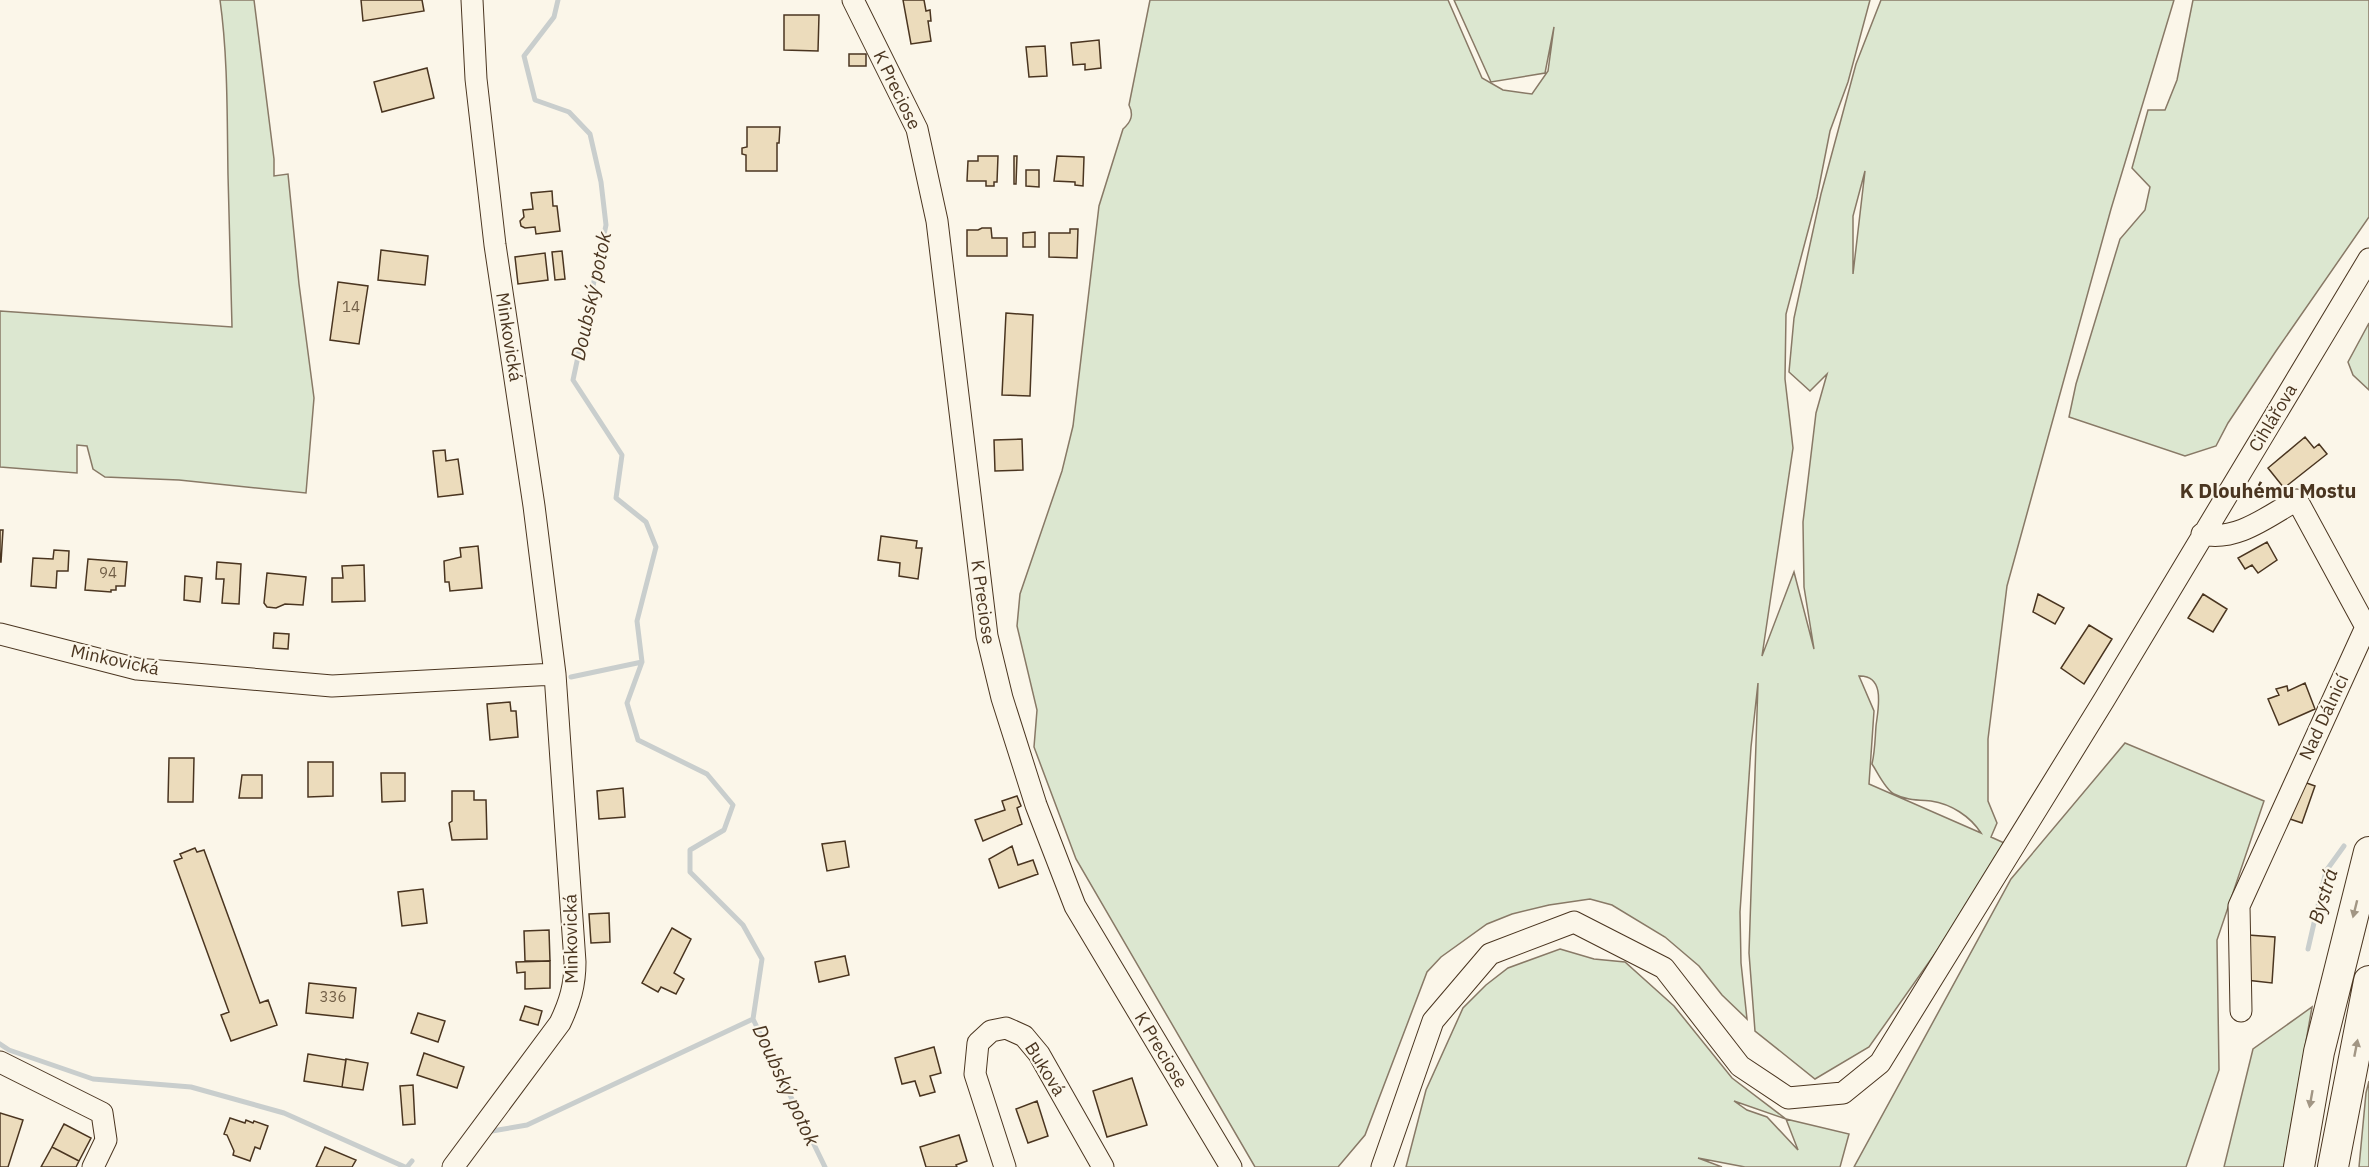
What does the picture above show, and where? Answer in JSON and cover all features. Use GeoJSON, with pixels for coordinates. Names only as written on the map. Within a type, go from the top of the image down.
{"type":"FeatureCollection","features":[{"type":"Feature","properties":{"kind":"highway"},"geometry":{"type":"LineString","coordinates":[[2299,1167],[2319,1052],[2369,852]]}},
{"type":"Feature","properties":{"kind":"highway"},"geometry":{"type":"LineString","coordinates":[[2333,1167],[2369,981]]}},
{"type":"Feature","properties":{"kind":"street","name":"Minkovická"},"geometry":{"type":"LineString","coordinates":[[453,1167],[560,1023],[569,1004],[575,982],[555,674],[534,506],[494,233],[476,79],[472,0]]}},
{"type":"Feature","properties":{"kind":"street","name":"K Preciose"},"geometry":{"type":"LineString","coordinates":[[853,0],[917,129],[937,221],[987,636],[1002,698],[1033,794],[1075,906],[1231,1167]]}},
{"type":"Feature","properties":{"kind":"street","name":"Cihlářova"},"geometry":{"type":"LineString","coordinates":[[1382,1167],[1433,1021],[1490,954],[1574,922],[1664,968],[1740,1066],[1788,1098],[1843,1093],[1880,1063],[2104,700],[2369,259]]}},
{"type":"Feature","properties":{"kind":"street","name":"Nad Dálnicí"},"geometry":{"type":"LineString","coordinates":[[2202,534],[2216,537],[2234,534],[2298,500],[2366,627],[2239,906],[2241,1011]]}},
{"type":"Feature","properties":{"kind":"street","name":"Minkovická"},"geometry":{"type":"LineString","coordinates":[[0,634],[138,669],[332,686],[555,674]]}},
{"type":"Feature","properties":{"kind":"street","name":"Buková"},"geometry":{"type":"LineString","coordinates":[[1005,1167],[975,1074],[978,1043],[992,1031],[1006,1028],[1024,1036],[1039,1054],[1103,1167]]}},
{"type":"Feature","properties":{"kind":"street"},"geometry":{"type":"LineString","coordinates":[[0,1062],[102,1113],[106,1140],[93,1167]]}},
{"type":"Feature","properties":{"kind":"green space"},"geometry":{"type":"Polygon","coordinates":[[[220,0],[254,0],[274,159],[274,176],[288,174],[314,398],[306,493],[179,480],[105,477],[93,469],[87,446],[77,445],[77,473],[0,467],[0,311],[232,327],[227,87],[220,0]]]}},
{"type":"Feature","properties":{"kind":"green space"},"geometry":{"type":"Polygon","coordinates":[[[1150,0],[1448,0],[1482,78],[1503,90],[1532,94],[1548,71],[1554,27],[1545,73],[1491,82],[1454,0],[1870,0],[1848,82],[1830,131],[1817,197],[1786,314],[1785,379],[1793,448],[1762,656],[1794,572],[1814,649],[1804,587],[1803,522],[1816,413],[1827,374],[1810,391],[1789,372],[1794,318],[1821,194],[1856,64],[1881,0],[2174,0],[2111,209],[2007,586],[1988,739],[1988,801],[1997,823],[1991,837],[2011,846],[1869,1047],[1815,1079],[1755,1031],[1749,953],[1758,683],[1751,747],[1740,912],[1741,963],[1747,1019],[1722,995],[1699,966],[1665,937],[1612,905],[1590,899],[1549,905],[1512,914],[1487,924],[1441,957],[1427,972],[1365,1135],[1338,1167],[1255,1167],[1076,859],[1034,747],[1037,710],[1017,626],[1020,594],[1062,471],[1073,426],[1099,206],[1123,129],[1131,118],[1129,105],[1150,0]],[[1865,171],[1853,216],[1853,274],[1865,171]],[[1859,676],[1874,711],[1869,784],[1981,833],[1966,816],[1953,808],[1931,801],[1898,796],[1885,785],[1872,764],[1879,702],[1877,687],[1868,677],[1859,676]]]}},
{"type":"Feature","properties":{"kind":"green space"},"geometry":{"type":"Polygon","coordinates":[[[2193,0],[2369,0],[2369,217],[2276,351],[2228,423],[2216,446],[2185,456],[2069,417],[2076,384],[2120,239],[2145,210],[2150,187],[2132,168],[2148,110],[2165,110],[2177,80],[2193,0]]]}},
{"type":"Feature","properties":{"kind":"green space"},"geometry":{"type":"Polygon","coordinates":[[[2369,323],[2369,390],[2353,375],[2348,362],[2369,323]]]}},
{"type":"Feature","properties":{"kind":"green space"},"geometry":{"type":"Polygon","coordinates":[[[2125,743],[2264,801],[2217,940],[2219,1070],[2186,1167],[1854,1167],[2011,879],[2125,743]]]}},
{"type":"Feature","properties":{"kind":"green space"},"geometry":{"type":"Polygon","coordinates":[[[1560,949],[1594,959],[1625,962],[1674,1006],[1732,1078],[1786,1119],[1849,1134],[1840,1167],[1745,1167],[1698,1158],[1722,1167],[1406,1167],[1426,1090],[1463,1008],[1486,985],[1508,968],[1560,949]],[[1734,1101],[1747,1110],[1767,1117],[1798,1150],[1786,1119],[1734,1101]]]}},
{"type":"Feature","properties":{"kind":"green space"},"geometry":{"type":"Polygon","coordinates":[[[2312,1007],[2284,1167],[2224,1167],[2253,1049],[2312,1007]]]}},
{"type":"Feature","properties":{"kind":"green space"},"geometry":{"type":"Polygon","coordinates":[[[2369,1081],[2369,1167],[2359,1167],[2366,1093],[2369,1081]]]}},
{"type":"Feature","properties":{"kind":"building"},"geometry":{"type":"Polygon","coordinates":[[[361,0],[422,0],[424,11],[363,21],[361,0]]]}},
{"type":"Feature","properties":{"kind":"building"},"geometry":{"type":"Polygon","coordinates":[[[903,0],[924,0],[926,11],[930,10],[931,21],[928,21],[931,41],[911,44],[903,0]]]}},
{"type":"Feature","properties":{"kind":"building"},"geometry":{"type":"Polygon","coordinates":[[[784,15],[819,15],[818,51],[784,50],[784,15]]]}},
{"type":"Feature","properties":{"kind":"building"},"geometry":{"type":"Polygon","coordinates":[[[1099,40],[1101,68],[1085,70],[1085,64],[1073,65],[1071,43],[1099,40]]]}},
{"type":"Feature","properties":{"kind":"building"},"geometry":{"type":"Polygon","coordinates":[[[1045,46],[1047,76],[1029,77],[1026,47],[1045,46]]]}},
{"type":"Feature","properties":{"kind":"building"},"geometry":{"type":"Polygon","coordinates":[[[849,54],[866,54],[866,66],[849,66],[849,54]]]}},
{"type":"Feature","properties":{"kind":"building"},"geometry":{"type":"Polygon","coordinates":[[[427,68],[434,98],[382,112],[374,82],[427,68]]]}},
{"type":"Feature","properties":{"kind":"building"},"geometry":{"type":"Polygon","coordinates":[[[747,127],[780,127],[779,143],[777,143],[777,171],[746,171],[746,155],[742,154],[742,148],[747,147],[747,127]]]}},
{"type":"Feature","properties":{"kind":"building"},"geometry":{"type":"Polygon","coordinates":[[[978,156],[998,156],[997,182],[994,182],[994,186],[986,186],[986,181],[967,181],[968,161],[978,161],[978,156]]]}},
{"type":"Feature","properties":{"kind":"building"},"geometry":{"type":"Polygon","coordinates":[[[1014,156],[1017,156],[1016,184],[1014,184],[1014,156]]]}},
{"type":"Feature","properties":{"kind":"building"},"geometry":{"type":"Polygon","coordinates":[[[1057,156],[1084,157],[1083,186],[1075,185],[1075,182],[1054,181],[1057,156]]]}},
{"type":"Feature","properties":{"kind":"building"},"geometry":{"type":"Polygon","coordinates":[[[1026,170],[1039,170],[1039,187],[1026,186],[1026,170]]]}},
{"type":"Feature","properties":{"kind":"building"},"geometry":{"type":"Polygon","coordinates":[[[552,191],[553,206],[557,206],[560,231],[536,234],[535,227],[521,226],[520,221],[524,217],[523,210],[533,209],[531,193],[552,191]]]}},
{"type":"Feature","properties":{"kind":"building"},"geometry":{"type":"Polygon","coordinates":[[[991,228],[992,238],[1007,238],[1007,256],[967,256],[967,230],[991,228]]]}},
{"type":"Feature","properties":{"kind":"building"},"geometry":{"type":"Polygon","coordinates":[[[1070,229],[1078,229],[1077,258],[1049,257],[1049,233],[1070,233],[1070,229]]]}},
{"type":"Feature","properties":{"kind":"building"},"geometry":{"type":"Polygon","coordinates":[[[1035,232],[1035,247],[1023,247],[1023,233],[1035,232]]]}},
{"type":"Feature","properties":{"kind":"building"},"geometry":{"type":"Polygon","coordinates":[[[381,250],[428,256],[425,285],[378,280],[381,250]]]}},
{"type":"Feature","properties":{"kind":"building"},"geometry":{"type":"Polygon","coordinates":[[[562,251],[565,279],[555,280],[552,252],[562,251]]]}},
{"type":"Feature","properties":{"kind":"building"},"geometry":{"type":"Polygon","coordinates":[[[545,253],[548,280],[518,284],[515,257],[545,253]]]}},
{"type":"Feature","properties":{"kind":"building"},"geometry":{"type":"Polygon","coordinates":[[[338,282],[368,286],[359,344],[330,340],[338,282]]]}},
{"type":"Feature","properties":{"kind":"building"},"geometry":{"type":"Polygon","coordinates":[[[1006,313],[1033,315],[1030,396],[1002,395],[1006,313]]]}},
{"type":"Feature","properties":{"kind":"building"},"geometry":{"type":"Polygon","coordinates":[[[2305,437],[2314,448],[2319,444],[2327,454],[2284,488],[2268,468],[2305,437]]]}},
{"type":"Feature","properties":{"kind":"building"},"geometry":{"type":"Polygon","coordinates":[[[1022,439],[1023,470],[995,471],[994,440],[1022,439]]]}},
{"type":"Feature","properties":{"kind":"building"},"geometry":{"type":"Polygon","coordinates":[[[445,450],[446,461],[458,459],[463,494],[438,497],[433,451],[445,450]]]}},
{"type":"Feature","properties":{"kind":"building"},"geometry":{"type":"Polygon","coordinates":[[[0,530],[3,530],[1,562],[0,562],[0,530]]]}},
{"type":"Feature","properties":{"kind":"building"},"geometry":{"type":"Polygon","coordinates":[[[881,536],[917,541],[916,548],[922,548],[918,579],[899,576],[900,563],[878,560],[881,536]]]}},
{"type":"Feature","properties":{"kind":"building"},"geometry":{"type":"Polygon","coordinates":[[[2267,542],[2277,560],[2258,573],[2252,565],[2245,569],[2238,558],[2267,542]]]}},
{"type":"Feature","properties":{"kind":"building"},"geometry":{"type":"Polygon","coordinates":[[[478,546],[482,588],[450,591],[449,582],[445,582],[444,561],[461,557],[460,548],[478,546]]]}},
{"type":"Feature","properties":{"kind":"building"},"geometry":{"type":"Polygon","coordinates":[[[54,550],[69,551],[68,571],[57,571],[56,588],[31,586],[33,558],[53,559],[54,550]]]}},
{"type":"Feature","properties":{"kind":"building"},"geometry":{"type":"Polygon","coordinates":[[[88,559],[127,562],[125,586],[116,586],[116,590],[111,590],[111,592],[85,590],[88,559]]]}},
{"type":"Feature","properties":{"kind":"building"},"geometry":{"type":"Polygon","coordinates":[[[217,562],[241,564],[239,604],[222,603],[224,579],[216,579],[217,562]]]}},
{"type":"Feature","properties":{"kind":"building"},"geometry":{"type":"Polygon","coordinates":[[[364,565],[365,601],[332,602],[332,578],[343,578],[342,566],[364,565]]]}},
{"type":"Feature","properties":{"kind":"building"},"geometry":{"type":"Polygon","coordinates":[[[267,573],[306,577],[303,605],[285,604],[276,608],[267,607],[264,603],[267,573]]]}},
{"type":"Feature","properties":{"kind":"building"},"geometry":{"type":"Polygon","coordinates":[[[185,576],[202,578],[200,602],[184,600],[185,576]]]}},
{"type":"Feature","properties":{"kind":"building"},"geometry":{"type":"Polygon","coordinates":[[[2038,594],[2064,608],[2055,624],[2033,612],[2038,594]]]}},
{"type":"Feature","properties":{"kind":"building"},"geometry":{"type":"Polygon","coordinates":[[[2203,594],[2227,609],[2213,632],[2188,618],[2203,594]]]}},
{"type":"Feature","properties":{"kind":"building"},"geometry":{"type":"Polygon","coordinates":[[[2089,625],[2112,639],[2084,684],[2061,668],[2089,625]]]}},
{"type":"Feature","properties":{"kind":"building"},"geometry":{"type":"Polygon","coordinates":[[[274,633],[289,634],[288,649],[273,648],[274,633]]]}},
{"type":"Feature","properties":{"kind":"building"},"geometry":{"type":"Polygon","coordinates":[[[2305,683],[2315,709],[2279,725],[2268,699],[2279,695],[2276,689],[2287,686],[2288,691],[2305,683]]]}},
{"type":"Feature","properties":{"kind":"building"},"geometry":{"type":"Polygon","coordinates":[[[510,702],[511,711],[516,711],[518,737],[490,740],[487,704],[510,702]]]}},
{"type":"Feature","properties":{"kind":"building"},"geometry":{"type":"Polygon","coordinates":[[[169,758],[194,758],[193,802],[168,802],[169,758]]]}},
{"type":"Feature","properties":{"kind":"building"},"geometry":{"type":"Polygon","coordinates":[[[308,762],[333,762],[333,796],[308,797],[308,762]]]}},
{"type":"Feature","properties":{"kind":"building"},"geometry":{"type":"Polygon","coordinates":[[[381,773],[405,773],[405,801],[382,802],[381,773]]]}},
{"type":"Feature","properties":{"kind":"building"},"geometry":{"type":"Polygon","coordinates":[[[242,775],[262,775],[262,798],[239,798],[242,775]]]}},
{"type":"Feature","properties":{"kind":"building"},"geometry":{"type":"Polygon","coordinates":[[[2301,781],[2315,786],[2302,823],[2287,818],[2301,781]]]}},
{"type":"Feature","properties":{"kind":"building"},"geometry":{"type":"Polygon","coordinates":[[[623,788],[625,817],[599,819],[597,791],[623,788]]]}},
{"type":"Feature","properties":{"kind":"building"},"geometry":{"type":"Polygon","coordinates":[[[452,791],[474,791],[474,800],[486,800],[487,839],[452,840],[449,823],[452,821],[452,791]]]}},
{"type":"Feature","properties":{"kind":"building"},"geometry":{"type":"Polygon","coordinates":[[[1017,796],[1021,806],[1017,808],[1022,824],[983,841],[975,820],[1005,810],[1002,801],[1017,796]]]}},
{"type":"Feature","properties":{"kind":"building"},"geometry":{"type":"Polygon","coordinates":[[[845,841],[849,867],[827,871],[822,844],[845,841]]]}},
{"type":"Feature","properties":{"kind":"building"},"geometry":{"type":"Polygon","coordinates":[[[1012,846],[1018,865],[1033,860],[1038,874],[999,888],[989,859],[1012,846]]]}},
{"type":"Feature","properties":{"kind":"building"},"geometry":{"type":"Polygon","coordinates":[[[195,848],[197,852],[204,850],[260,1003],[268,1000],[277,1025],[231,1041],[221,1015],[229,1012],[174,861],[182,858],[180,854],[195,848]]]}},
{"type":"Feature","properties":{"kind":"building"},"geometry":{"type":"Polygon","coordinates":[[[423,889],[427,923],[402,926],[398,892],[423,889]]]}},
{"type":"Feature","properties":{"kind":"building"},"geometry":{"type":"Polygon","coordinates":[[[609,913],[610,942],[591,943],[589,914],[609,913]]]}},
{"type":"Feature","properties":{"kind":"building"},"geometry":{"type":"Polygon","coordinates":[[[672,928],[691,939],[674,973],[684,979],[676,994],[661,987],[658,992],[642,983],[672,928]]]}},
{"type":"Feature","properties":{"kind":"building"},"geometry":{"type":"Polygon","coordinates":[[[549,930],[550,961],[525,961],[524,931],[549,930]]]}},
{"type":"Feature","properties":{"kind":"building"},"geometry":{"type":"Polygon","coordinates":[[[2248,935],[2275,937],[2272,983],[2246,980],[2248,935]]]}},
{"type":"Feature","properties":{"kind":"building"},"geometry":{"type":"Polygon","coordinates":[[[845,956],[849,975],[819,982],[815,962],[845,956]]]}},
{"type":"Feature","properties":{"kind":"building"},"geometry":{"type":"Polygon","coordinates":[[[550,961],[550,988],[525,989],[525,972],[517,973],[516,962],[550,961]]]}},
{"type":"Feature","properties":{"kind":"building"},"geometry":{"type":"Polygon","coordinates":[[[309,983],[356,988],[353,1018],[306,1013],[309,983]]]}},
{"type":"Feature","properties":{"kind":"building"},"geometry":{"type":"Polygon","coordinates":[[[525,1006],[542,1011],[538,1025],[520,1020],[525,1006]]]}},
{"type":"Feature","properties":{"kind":"building"},"geometry":{"type":"Polygon","coordinates":[[[418,1013],[445,1021],[438,1042],[411,1033],[418,1013]]]}},
{"type":"Feature","properties":{"kind":"building"},"geometry":{"type":"Polygon","coordinates":[[[934,1047],[941,1073],[930,1076],[935,1092],[920,1096],[915,1081],[902,1084],[895,1058],[934,1047]]]}},
{"type":"Feature","properties":{"kind":"building"},"geometry":{"type":"Polygon","coordinates":[[[424,1053],[464,1067],[457,1088],[417,1075],[424,1053]]]}},
{"type":"Feature","properties":{"kind":"building"},"geometry":{"type":"Polygon","coordinates":[[[308,1054],[346,1060],[342,1087],[304,1081],[308,1054]]]}},
{"type":"Feature","properties":{"kind":"building"},"geometry":{"type":"Polygon","coordinates":[[[346,1059],[368,1063],[363,1090],[342,1087],[346,1059]]]}},
{"type":"Feature","properties":{"kind":"building"},"geometry":{"type":"Polygon","coordinates":[[[1132,1078],[1147,1125],[1107,1137],[1093,1091],[1132,1078]]]}},
{"type":"Feature","properties":{"kind":"building"},"geometry":{"type":"Polygon","coordinates":[[[413,1085],[415,1124],[403,1125],[400,1086],[413,1085]]]}},
{"type":"Feature","properties":{"kind":"building"},"geometry":{"type":"Polygon","coordinates":[[[1037,1101],[1048,1136],[1028,1143],[1016,1109],[1037,1101]]]}},
{"type":"Feature","properties":{"kind":"building"},"geometry":{"type":"Polygon","coordinates":[[[0,1113],[23,1120],[8,1167],[0,1167],[0,1113]]]}},
{"type":"Feature","properties":{"kind":"building"},"geometry":{"type":"Polygon","coordinates":[[[230,1118],[245,1123],[246,1120],[253,1123],[254,1121],[268,1126],[260,1149],[255,1147],[250,1161],[233,1155],[234,1151],[227,1135],[224,1134],[230,1118]]]}},
{"type":"Feature","properties":{"kind":"building"},"geometry":{"type":"Polygon","coordinates":[[[64,1124],[91,1138],[79,1161],[52,1147],[64,1124]]]}},
{"type":"Feature","properties":{"kind":"building"},"geometry":{"type":"Polygon","coordinates":[[[959,1135],[967,1161],[956,1165],[957,1167],[926,1167],[920,1147],[959,1135]]]}},
{"type":"Feature","properties":{"kind":"building"},"geometry":{"type":"Polygon","coordinates":[[[52,1147],[79,1161],[76,1167],[41,1167],[52,1147]]]}},
{"type":"Feature","properties":{"kind":"building"},"geometry":{"type":"Polygon","coordinates":[[[325,1147],[356,1160],[352,1167],[316,1167],[325,1147]]]}},
{"type":"Feature","properties":{"kind":"waterway","name":"Doubský potok"},"geometry":{"type":"LineString","coordinates":[[558,0],[554,17],[524,56],[535,100],[569,112],[590,134],[601,182],[606,225],[573,380],[622,455],[616,498],[646,522],[656,547],[637,621],[642,662],[627,703],[638,740],[707,774],[733,805],[724,830],[690,850],[690,872],[743,925],[762,959],[753,1019],[825,1167]]}},
{"type":"Feature","properties":{"kind":"waterway"},"geometry":{"type":"LineString","coordinates":[[571,677],[642,662]]}},
{"type":"Feature","properties":{"kind":"waterway","name":"Bystrá"},"geometry":{"type":"LineString","coordinates":[[2308,949],[2326,871],[2344,846]]}},
{"type":"Feature","properties":{"kind":"waterway"},"geometry":{"type":"LineString","coordinates":[[492,1131],[527,1125],[753,1019]]}},
{"type":"Feature","properties":{"kind":"waterway"},"geometry":{"type":"LineString","coordinates":[[0,1044],[9,1050],[93,1079],[191,1087],[284,1113],[405,1167]]}},
{"type":"Feature","properties":{"kind":"waterway"},"geometry":{"type":"LineString","coordinates":[[407,1167],[412,1161]]}},
{"type":"Feature","properties":{"kind":"district","name":"K Dlouhému Mostu"},"geometry":{"type":"Point","coordinates":[2268,491]}}]}
